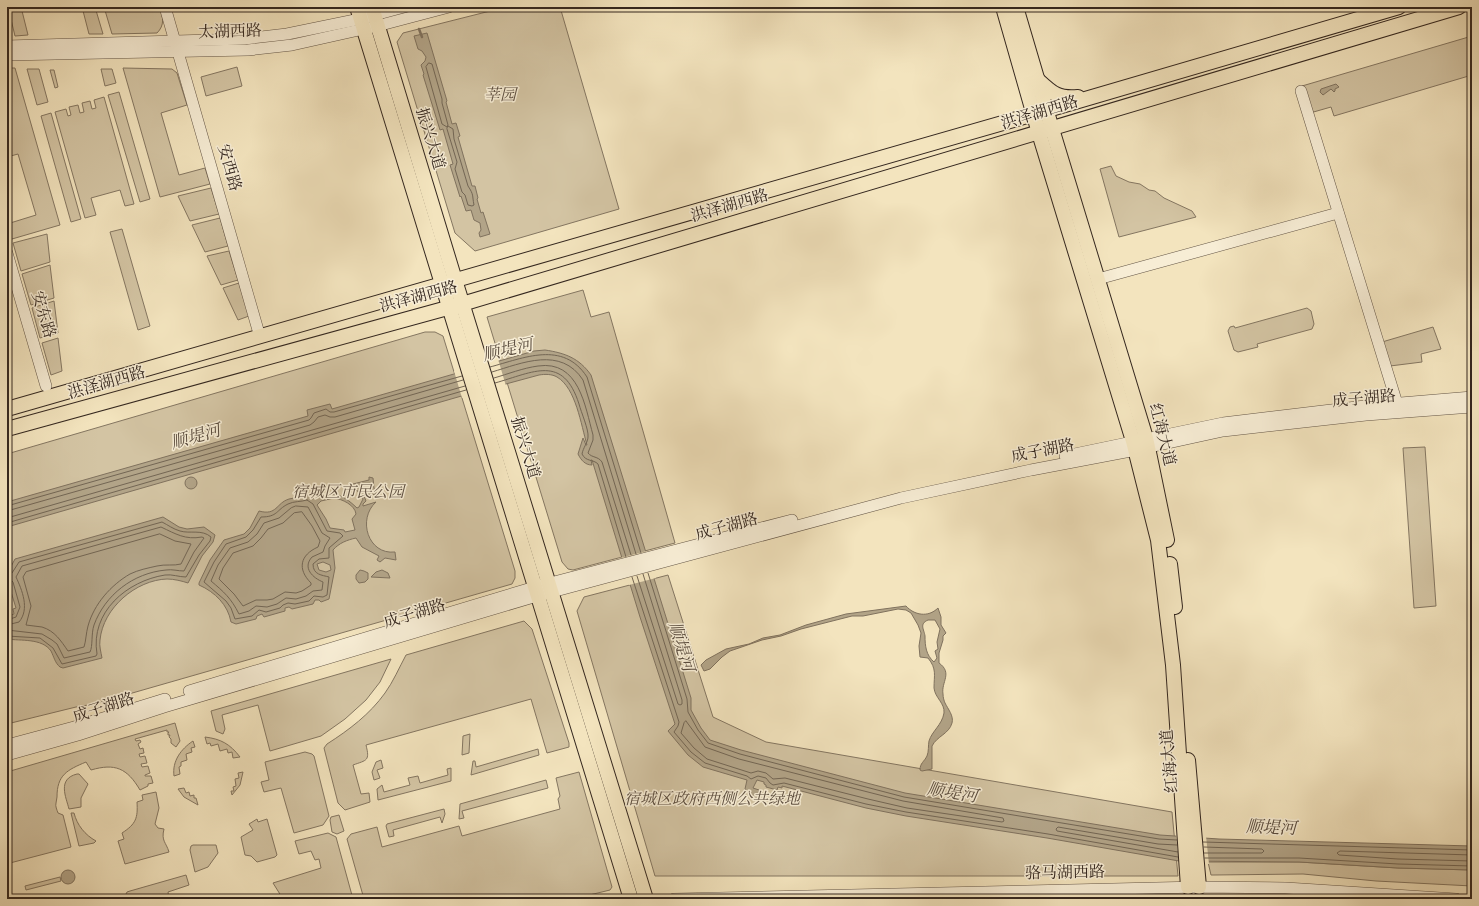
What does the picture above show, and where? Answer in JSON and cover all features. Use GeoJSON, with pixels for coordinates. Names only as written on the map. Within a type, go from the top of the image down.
{"type":"FeatureCollection","features":[{"type":"Feature","properties":{"kind":"main road","name":"红海大道"},"geometry":{"type":"LineString","coordinates":[[1003,7],[1032,84]]}},
{"type":"Feature","properties":{"kind":"main road","name":"红海大道"},"geometry":{"type":"LineString","coordinates":[[1016,7],[1032,84],[1045,131],[1048,163],[1141,444]]}},
{"type":"Feature","properties":{"kind":"main road","name":"洪泽湖西路"},"geometry":{"type":"LineString","coordinates":[[7,409],[1000,124],[1399,7]]}},
{"type":"Feature","properties":{"kind":"main road","name":"洪泽湖西路"},"geometry":{"type":"LineString","coordinates":[[7,430],[536,282],[1460,7]]}},
{"type":"Feature","properties":{"kind":"main road","name":"振兴大道"},"geometry":{"type":"LineString","coordinates":[[374,16],[394,80],[432,231]]}},
{"type":"Feature","properties":{"kind":"main road","name":"振兴大道"},"geometry":{"type":"LineString","coordinates":[[360,18],[380,84],[432,231],[455,305],[469,343],[536,592],[631,899]]}},
{"type":"Feature","properties":{"kind":"main road"},"geometry":{"type":"LineString","coordinates":[[380,84],[381,79],[386,75],[390,76],[394,80]]}},
{"type":"Feature","properties":{"kind":"main road"},"geometry":{"type":"LineString","coordinates":[[1000,124],[1018,110],[1026,98],[1032,84],[1053,94],[1067,98],[1099,95],[1101,97],[1101,105],[1104,109],[1110,112]]}},
{"type":"Feature","properties":{"kind":"main road"},"geometry":{"type":"LineString","coordinates":[[1067,179],[1064,141],[1071,129],[1082,120]]}},
{"type":"Feature","properties":{"kind":"main road"},"geometry":{"type":"LineString","coordinates":[[980,129],[986,135],[990,147],[1022,144],[1035,147],[1048,163]]}},
{"type":"Feature","properties":{"kind":"main road","name":"红海大道"},"geometry":{"type":"LineString","coordinates":[[1045,131],[1067,179],[1098,279],[1141,444],[1158,540],[1173,665],[1194,887]]}},
{"type":"Feature","properties":{"kind":"main road"},"geometry":{"type":"LineString","coordinates":[[413,292],[426,280],[439,253],[461,267],[486,271]]}},
{"type":"Feature","properties":{"kind":"main road"},"geometry":{"type":"LineString","coordinates":[[528,259],[519,266],[516,272],[520,280],[526,282],[536,282]]}},
{"type":"Feature","properties":{"kind":"main road"},"geometry":{"type":"LineString","coordinates":[[469,343],[474,313],[483,302],[493,294]]}},
{"type":"Feature","properties":{"kind":"main road"},"geometry":{"type":"LineString","coordinates":[[381,302],[388,303],[394,309],[394,318],[391,323]]}},
{"type":"Feature","properties":{"kind":"main road","name":"振兴大道"},"geometry":{"type":"LineString","coordinates":[[455,305],[456,332],[469,343]]}},
{"type":"Feature","properties":{"kind":"main road"},"geometry":{"type":"LineString","coordinates":[[414,317],[429,317],[446,324],[456,332]]}},
{"type":"Feature","properties":{"kind":"main road","name":"振兴大道"},"geometry":{"type":"LineString","coordinates":[[485,403],[550,588],[646,899]]}},
{"type":"Feature","properties":{"kind":"street","name":"安西路"},"geometry":{"type":"LineString","coordinates":[[165,7],[260,337]]}},
{"type":"Feature","properties":{"kind":"street","name":"太湖西路"},"geometry":{"type":"LineString","coordinates":[[374,16],[404,7]]}},
{"type":"Feature","properties":{"kind":"street","name":"太湖西路"},"geometry":{"type":"LineString","coordinates":[[7,55],[176,46],[244,40],[287,34],[360,18],[449,7]]}},
{"type":"Feature","properties":{"kind":"street","name":"太湖西路"},"geometry":{"type":"LineString","coordinates":[[7,46],[176,46]]}},
{"type":"Feature","properties":{"kind":"street"},"geometry":{"type":"LineString","coordinates":[[1301,91],[1399,408]]}},
{"type":"Feature","properties":{"kind":"street"},"geometry":{"type":"LineString","coordinates":[[1098,279],[1338,213]]}},
{"type":"Feature","properties":{"kind":"street","name":"安东路"},"geometry":{"type":"LineString","coordinates":[[7,254],[46,386]]}},
{"type":"Feature","properties":{"kind":"street","name":"成子湖路"},"geometry":{"type":"LineString","coordinates":[[7,745],[550,588],[899,492],[1141,444],[1223,431],[1366,415],[1399,408],[1472,397]]}},
{"type":"Feature","properties":{"kind":"street","name":"成子湖路"},"geometry":{"type":"LineString","coordinates":[[1399,408],[1472,407]]}},
{"type":"Feature","properties":{"kind":"street","name":"成子湖路"},"geometry":{"type":"LineString","coordinates":[[7,755],[78,735],[164,706],[536,592]]}},
{"type":"Feature","properties":{"kind":"street","name":"骆马湖西路"},"geometry":{"type":"LineString","coordinates":[[674,899],[1194,887],[1286,888],[1456,899]]}},
{"type":"Feature","properties":{"kind":"green space"},"geometry":{"type":"Polygon","coordinates":[[[8,7],[21,7],[28,35],[15,36],[8,7]]]}},
{"type":"Feature","properties":{"kind":"green space"},"geometry":{"type":"Polygon","coordinates":[[[82,7],[95,7],[103,34],[89,34],[82,7]]]}},
{"type":"Feature","properties":{"kind":"green space"},"geometry":{"type":"Polygon","coordinates":[[[104,7],[160,7],[162,24],[160,30],[157,33],[112,34],[104,7]]]}},
{"type":"Feature","properties":{"kind":"green space","name":"莘园"},"geometry":{"type":"Polygon","coordinates":[[[506,7],[560,7],[619,209],[475,251],[455,233],[397,42],[403,33],[506,7]]]}},
{"type":"Feature","properties":{"kind":"green space"},"geometry":{"type":"Polygon","coordinates":[[[1472,36],[1472,75],[1334,116],[1331,107],[1310,113],[1302,86],[1472,36]]]}},
{"type":"Feature","properties":{"kind":"green space"},"geometry":{"type":"Polygon","coordinates":[[[237,67],[242,86],[206,96],[201,77],[237,67]]]}},
{"type":"Feature","properties":{"kind":"green space"},"geometry":{"type":"Polygon","coordinates":[[[7,68],[15,68],[60,225],[12,239],[7,224],[36,215],[18,154],[7,157],[7,68]]]}},
{"type":"Feature","properties":{"kind":"green space"},"geometry":{"type":"Polygon","coordinates":[[[123,68],[172,69],[177,73],[187,105],[161,113],[179,175],[205,168],[210,184],[160,197],[123,68]]]}},
{"type":"Feature","properties":{"kind":"green space"},"geometry":{"type":"Polygon","coordinates":[[[27,69],[39,69],[48,102],[37,105],[27,69]]]}},
{"type":"Feature","properties":{"kind":"green space"},"geometry":{"type":"Polygon","coordinates":[[[101,69],[112,69],[116,83],[105,86],[101,69]]]}},
{"type":"Feature","properties":{"kind":"green space"},"geometry":{"type":"Polygon","coordinates":[[[50,70],[54,70],[58,87],[55,88],[50,70]]]}},
{"type":"Feature","properties":{"kind":"green space"},"geometry":{"type":"Polygon","coordinates":[[[119,92],[150,199],[140,202],[108,95],[119,92]]]}},
{"type":"Feature","properties":{"kind":"green space"},"geometry":{"type":"Polygon","coordinates":[[[104,97],[134,204],[125,206],[120,190],[91,198],[96,215],[85,218],[55,112],[66,109],[68,116],[71,115],[69,107],[78,105],[80,113],[84,112],[82,103],[90,101],[92,109],[96,108],[94,100],[104,97]]]}},
{"type":"Feature","properties":{"kind":"green space"},"geometry":{"type":"Polygon","coordinates":[[[51,113],[81,219],[71,222],[41,116],[51,113]]]}},
{"type":"Feature","properties":{"kind":"green space"},"geometry":{"type":"Polygon","coordinates":[[[1111,166],[1116,176],[1129,182],[1140,184],[1149,190],[1155,191],[1164,198],[1192,211],[1196,217],[1119,237],[1100,169],[1111,166]]]}},
{"type":"Feature","properties":{"kind":"green space"},"geometry":{"type":"Polygon","coordinates":[[[211,188],[219,214],[190,221],[178,196],[211,188]]]}},
{"type":"Feature","properties":{"kind":"green space"},"geometry":{"type":"Polygon","coordinates":[[[220,218],[228,246],[205,252],[192,225],[220,218]]]}},
{"type":"Feature","properties":{"kind":"green space"},"geometry":{"type":"Polygon","coordinates":[[[122,229],[150,326],[138,330],[110,232],[122,229]]]}},
{"type":"Feature","properties":{"kind":"green space"},"geometry":{"type":"Polygon","coordinates":[[[47,234],[50,262],[21,271],[13,243],[47,234]]]}},
{"type":"Feature","properties":{"kind":"green space"},"geometry":{"type":"Polygon","coordinates":[[[229,251],[238,280],[221,285],[207,256],[229,251]]]}},
{"type":"Feature","properties":{"kind":"green space"},"geometry":{"type":"Polygon","coordinates":[[[50,265],[54,298],[31,305],[22,274],[50,265]]]}},
{"type":"Feature","properties":{"kind":"green space"},"geometry":{"type":"Polygon","coordinates":[[[239,283],[249,316],[238,320],[223,288],[239,283]]]}},
{"type":"Feature","properties":{"kind":"green space"},"geometry":{"type":"Polygon","coordinates":[[[583,290],[591,317],[609,312],[675,543],[573,570],[568,569],[562,562],[487,317],[583,290]]]}},
{"type":"Feature","properties":{"kind":"green space"},"geometry":{"type":"Polygon","coordinates":[[[54,301],[58,333],[40,338],[32,308],[54,301]]]}},
{"type":"Feature","properties":{"kind":"green space"},"geometry":{"type":"Polygon","coordinates":[[[1307,308],[1311,311],[1314,324],[1312,329],[1257,344],[1258,347],[1238,352],[1234,350],[1228,331],[1230,327],[1234,326],[1235,328],[1307,308]]]}},
{"type":"Feature","properties":{"kind":"green space"},"geometry":{"type":"Polygon","coordinates":[[[1433,327],[1441,349],[1421,354],[1422,362],[1390,366],[1382,342],[1433,327]]]}},
{"type":"Feature","properties":{"kind":"green space","name":"宿城区市民公园"},"geometry":{"type":"Polygon","coordinates":[[[425,332],[435,332],[443,336],[515,571],[515,578],[512,584],[94,704],[7,724],[7,454],[425,332]]]}},
{"type":"Feature","properties":{"kind":"green space"},"geometry":{"type":"Polygon","coordinates":[[[58,338],[62,371],[51,375],[42,343],[58,338]]]}},
{"type":"Feature","properties":{"kind":"green space"},"geometry":{"type":"Polygon","coordinates":[[[1425,447],[1436,606],[1414,608],[1403,448],[1425,447]]]}},
{"type":"Feature","properties":{"kind":"green space","name":"宿城区政府西侧公共绿地"},"geometry":{"type":"Polygon","coordinates":[[[668,575],[713,717],[766,742],[1172,812],[1178,876],[655,876],[577,611],[584,597],[668,575]]]}},
{"type":"Feature","properties":{"kind":"green space"},"geometry":{"type":"Polygon","coordinates":[[[524,621],[532,629],[569,747],[547,753],[531,699],[366,745],[368,754],[366,759],[353,765],[361,794],[369,793],[370,802],[345,810],[338,803],[324,748],[327,744],[359,721],[373,708],[391,684],[406,655],[524,621]]]}},
{"type":"Feature","properties":{"kind":"green space"},"geometry":{"type":"Polygon","coordinates":[[[391,659],[380,682],[366,700],[345,719],[321,736],[270,751],[258,705],[222,715],[225,729],[223,734],[216,731],[211,711],[391,659]]]}},
{"type":"Feature","properties":{"kind":"green space"},"geometry":{"type":"Polygon","coordinates":[[[175,723],[180,741],[176,747],[171,743],[171,739],[169,737],[170,735],[168,735],[169,732],[167,732],[167,730],[135,739],[136,741],[140,740],[141,742],[138,744],[140,749],[143,748],[144,753],[139,754],[140,757],[145,756],[147,763],[141,764],[142,767],[148,766],[150,773],[145,776],[151,776],[153,783],[148,784],[148,786],[140,790],[125,772],[114,767],[91,770],[86,762],[64,774],[57,790],[56,805],[58,813],[63,815],[71,847],[10,863],[7,851],[7,772],[175,723]]]}},
{"type":"Feature","properties":{"kind":"green space"},"geometry":{"type":"Polygon","coordinates":[[[470,734],[469,753],[462,755],[463,736],[470,734]]]}},
{"type":"Feature","properties":{"kind":"green space"},"geometry":{"type":"Polygon","coordinates":[[[205,737],[216,739],[225,743],[240,757],[233,758],[232,752],[228,753],[227,749],[220,751],[218,744],[211,746],[210,743],[207,744],[205,737]]]}},
{"type":"Feature","properties":{"kind":"green space"},"geometry":{"type":"Polygon","coordinates":[[[193,741],[195,747],[191,748],[192,752],[186,754],[187,760],[181,762],[181,766],[179,767],[180,774],[174,776],[174,765],[178,756],[193,741]]]}},
{"type":"Feature","properties":{"kind":"green space"},"geometry":{"type":"Polygon","coordinates":[[[538,749],[539,755],[471,775],[473,761],[475,761],[476,767],[538,749]]]}},
{"type":"Feature","properties":{"kind":"green space"},"geometry":{"type":"Polygon","coordinates":[[[305,752],[314,756],[329,816],[323,825],[294,833],[281,788],[264,792],[261,782],[269,780],[265,762],[305,752]]]}},
{"type":"Feature","properties":{"kind":"green space"},"geometry":{"type":"Polygon","coordinates":[[[381,760],[383,768],[377,770],[380,778],[374,780],[372,772],[376,762],[381,760]]]}},
{"type":"Feature","properties":{"kind":"green space"},"geometry":{"type":"Polygon","coordinates":[[[451,768],[451,781],[378,800],[377,789],[382,785],[384,792],[410,785],[408,778],[418,776],[420,783],[448,775],[447,769],[451,768]]]}},
{"type":"Feature","properties":{"kind":"green space"},"geometry":{"type":"Polygon","coordinates":[[[243,772],[240,785],[232,795],[231,791],[234,791],[233,787],[236,786],[235,779],[239,778],[238,773],[243,772]]]}},
{"type":"Feature","properties":{"kind":"green space"},"geometry":{"type":"Polygon","coordinates":[[[579,772],[612,887],[610,890],[573,899],[364,899],[347,839],[351,834],[377,827],[382,847],[459,826],[462,836],[560,809],[558,799],[560,796],[556,778],[579,772]]]}},
{"type":"Feature","properties":{"kind":"green space"},"geometry":{"type":"Polygon","coordinates":[[[79,774],[88,784],[81,798],[81,807],[69,809],[64,789],[65,784],[71,776],[79,774]]]}},
{"type":"Feature","properties":{"kind":"green space"},"geometry":{"type":"Polygon","coordinates":[[[546,780],[548,788],[462,811],[464,818],[459,819],[460,804],[546,780]]]}},
{"type":"Feature","properties":{"kind":"green space"},"geometry":{"type":"Polygon","coordinates":[[[184,788],[186,793],[189,792],[190,796],[194,795],[198,805],[184,797],[178,789],[184,788]]]}},
{"type":"Feature","properties":{"kind":"green space"},"geometry":{"type":"Polygon","coordinates":[[[156,792],[159,808],[155,824],[158,828],[164,829],[163,839],[169,852],[125,864],[118,841],[124,839],[122,833],[130,827],[135,820],[137,802],[143,800],[142,795],[156,792]]]}},
{"type":"Feature","properties":{"kind":"green space"},"geometry":{"type":"Polygon","coordinates":[[[444,809],[445,814],[442,823],[440,817],[393,830],[394,836],[389,837],[386,826],[387,824],[444,809]]]}},
{"type":"Feature","properties":{"kind":"green space"},"geometry":{"type":"Polygon","coordinates":[[[71,813],[74,813],[79,826],[85,833],[96,841],[94,843],[79,846],[71,813]]]}},
{"type":"Feature","properties":{"kind":"green space"},"geometry":{"type":"Polygon","coordinates":[[[339,815],[344,831],[337,834],[332,832],[330,820],[331,817],[339,815]]]}},
{"type":"Feature","properties":{"kind":"green space"},"geometry":{"type":"Polygon","coordinates":[[[257,819],[258,822],[267,819],[277,855],[275,857],[257,862],[251,856],[245,855],[241,837],[253,830],[249,824],[257,819]]]}},
{"type":"Feature","properties":{"kind":"green space"},"geometry":{"type":"Polygon","coordinates":[[[328,833],[336,837],[353,899],[283,899],[273,883],[321,868],[319,859],[315,860],[311,851],[299,854],[295,841],[328,833]]]}},
{"type":"Feature","properties":{"kind":"green space"},"geometry":{"type":"Polygon","coordinates":[[[216,845],[218,853],[208,867],[195,872],[190,850],[191,846],[216,845]]]}},
{"type":"Feature","properties":{"kind":"green space"},"geometry":{"type":"Polygon","coordinates":[[[1208,862],[1299,862],[1398,868],[1472,870],[1472,886],[1376,881],[1303,874],[1211,875],[1208,862]]]}},
{"type":"Feature","properties":{"kind":"green space"},"geometry":{"type":"Polygon","coordinates":[[[186,875],[189,885],[168,892],[169,899],[126,899],[125,896],[127,892],[186,875]]]}},
{"type":"Feature","properties":{"kind":"green space"},"geometry":{"type":"Polygon","coordinates":[[[60,877],[61,881],[26,890],[25,886],[60,877]]]}},
{"type":"Feature","properties":{"kind":"water"},"geometry":{"type":"Polygon","coordinates":[[[427,33],[447,101],[452,124],[456,123],[460,136],[458,137],[472,186],[475,186],[481,213],[483,212],[490,234],[480,237],[480,223],[474,220],[471,210],[466,211],[461,196],[460,197],[450,165],[453,164],[443,129],[440,130],[423,75],[421,65],[425,61],[426,57],[422,51],[418,49],[414,36],[427,33]]]}},
{"type":"Feature","properties":{"kind":"water"},"geometry":{"type":"Polygon","coordinates":[[[1336,84],[1339,87],[1335,89],[1334,92],[1331,89],[1323,95],[1320,92],[1321,89],[1336,84]]]}},
{"type":"Feature","properties":{"kind":"water"},"geometry":{"type":"Polygon","coordinates":[[[545,350],[571,357],[582,364],[591,375],[691,698],[691,710],[710,740],[741,750],[905,793],[1160,835],[1219,839],[1472,846],[1472,870],[1398,868],[1299,862],[1179,861],[1047,838],[906,816],[866,808],[782,786],[782,788],[778,787],[777,790],[766,787],[764,782],[757,780],[753,788],[759,790],[757,799],[752,798],[745,789],[747,780],[703,767],[688,755],[668,731],[675,724],[640,617],[592,460],[592,465],[587,464],[578,454],[583,438],[587,445],[577,408],[569,389],[563,382],[553,375],[539,375],[458,397],[7,527],[7,502],[308,416],[307,410],[330,404],[332,409],[534,351],[545,350]]]}},
{"type":"Feature","properties":{"kind":"water"},"geometry":{"type":"Polygon","coordinates":[[[189,477],[193,477],[197,483],[193,489],[189,489],[185,485],[185,481],[189,477]]]}},
{"type":"Feature","properties":{"kind":"water"},"geometry":{"type":"Polygon","coordinates":[[[369,477],[373,478],[376,494],[364,496],[366,501],[363,506],[376,502],[370,509],[367,517],[368,534],[372,542],[378,548],[395,552],[396,560],[385,558],[380,562],[377,560],[379,556],[362,547],[356,538],[346,541],[338,545],[333,550],[335,568],[329,599],[321,602],[319,600],[315,600],[313,604],[292,609],[289,607],[285,608],[285,611],[264,617],[262,614],[257,616],[256,619],[236,624],[231,622],[227,610],[220,600],[210,591],[199,585],[210,560],[224,540],[244,534],[250,528],[259,511],[269,512],[289,499],[308,495],[312,499],[326,495],[341,496],[357,508],[363,499],[359,492],[354,489],[353,484],[369,480],[369,477]],[[334,498],[321,501],[317,505],[330,528],[344,530],[345,532],[355,530],[352,519],[356,514],[355,511],[351,505],[334,498]],[[323,562],[317,564],[319,570],[326,572],[331,570],[330,565],[323,562]]]}},
{"type":"Feature","properties":{"kind":"water"},"geometry":{"type":"Polygon","coordinates":[[[163,517],[179,527],[187,529],[204,527],[215,535],[213,542],[202,556],[188,583],[167,579],[144,584],[133,590],[114,607],[102,628],[100,649],[102,658],[63,668],[57,664],[51,651],[42,644],[31,641],[7,639],[7,616],[14,614],[13,609],[16,608],[7,579],[7,574],[15,559],[163,517]]]}},
{"type":"Feature","properties":{"kind":"water"},"geometry":{"type":"Polygon","coordinates":[[[360,570],[368,573],[368,579],[365,582],[359,583],[356,579],[356,575],[360,570]]]}},
{"type":"Feature","properties":{"kind":"water"},"geometry":{"type":"Polygon","coordinates":[[[382,570],[388,573],[390,578],[371,577],[376,572],[382,570]]]}},
{"type":"Feature","properties":{"kind":"water"},"geometry":{"type":"Polygon","coordinates":[[[906,606],[913,612],[926,614],[938,608],[941,617],[941,625],[946,633],[943,636],[939,653],[939,663],[945,670],[946,674],[943,696],[951,715],[952,723],[948,730],[932,746],[932,769],[922,771],[920,768],[928,754],[929,741],[943,717],[944,709],[935,692],[933,666],[928,658],[920,657],[919,646],[921,633],[918,625],[911,613],[906,610],[898,609],[863,616],[852,616],[801,629],[730,651],[710,669],[704,671],[701,665],[706,660],[726,649],[749,644],[763,638],[780,635],[806,625],[846,614],[906,606]],[[928,620],[923,625],[926,650],[934,662],[937,658],[935,651],[938,649],[937,642],[940,629],[935,620],[928,620]]]}},
{"type":"Feature","properties":{"kind":"water"},"geometry":{"type":"Polygon","coordinates":[[[68,870],[73,872],[75,877],[73,882],[68,884],[63,882],[61,877],[63,872],[68,870]]]}},
{"type":"Feature","properties":{"kind":"pier"},"geometry":{"type":"Polygon","coordinates":[[[498,359],[506,386],[462,398],[454,371],[498,359]]]}},
{"type":"Feature","properties":{"kind":"pier"},"geometry":{"type":"Polygon","coordinates":[[[647,551],[656,578],[629,585],[620,558],[647,551]]]}},
{"type":"Feature","properties":{"kind":"pier"},"geometry":{"type":"Polygon","coordinates":[[[1176,834],[1206,836],[1209,864],[1179,863],[1176,834]]]}},
{"type":"Feature","properties":{"kind":"waterway"},"geometry":{"type":"LineString","coordinates":[[419,29],[422,37]]}},
{"type":"Feature","properties":{"kind":"water label","name":"顺堤河"},"geometry":{"type":"Point","coordinates":[508,351]}},
{"type":"Feature","properties":{"kind":"water label","name":"顺堤河"},"geometry":{"type":"Point","coordinates":[196,438]}},
{"type":"Feature","properties":{"kind":"water label","name":"顺堤河"},"geometry":{"type":"Point","coordinates":[680,647]}},
{"type":"Feature","properties":{"kind":"water label","name":"顺堤河"},"geometry":{"type":"Point","coordinates":[952,794]}},
{"type":"Feature","properties":{"kind":"water label","name":"顺堤河"},"geometry":{"type":"Point","coordinates":[1271,829]}}]}
